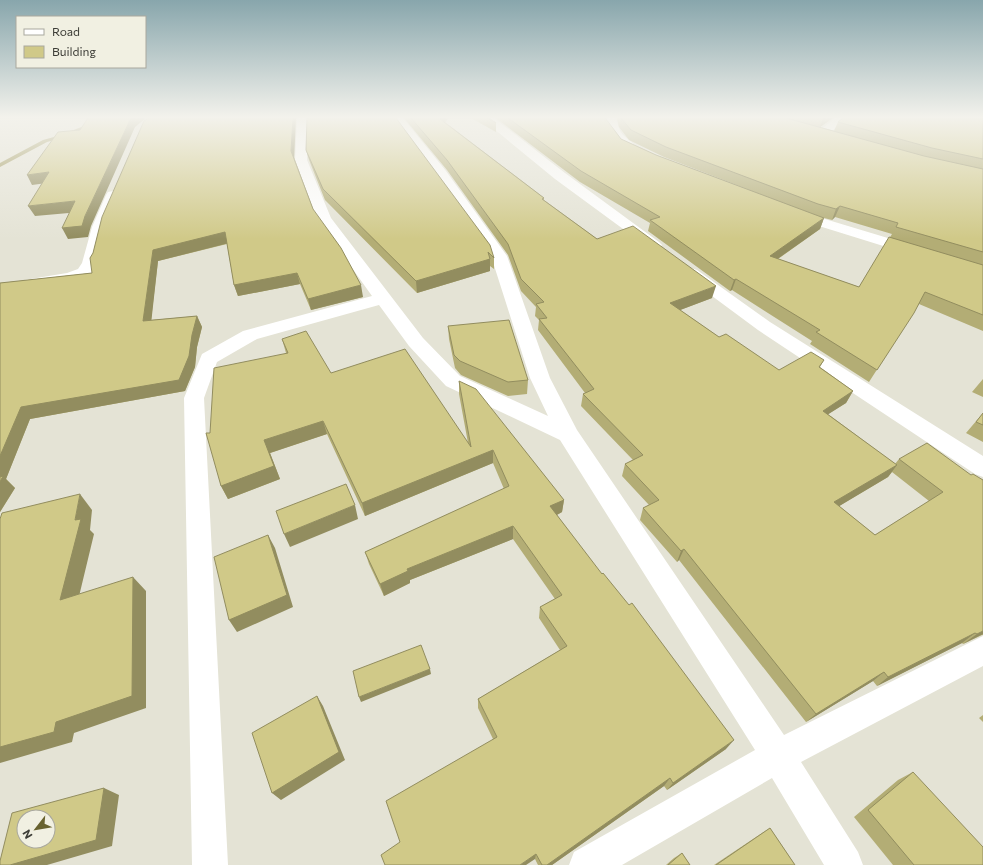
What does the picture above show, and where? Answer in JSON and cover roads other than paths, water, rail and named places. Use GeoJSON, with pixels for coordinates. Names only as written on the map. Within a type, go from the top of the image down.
{"type":"FeatureCollection","features":[{"type":"Feature","properties":{"kind":"street"},"geometry":{"type":"LineString","coordinates":[[301,158],[324,219],[416,342],[453,381],[568,434]]}},
{"type":"Feature","properties":{"kind":"street"},"geometry":{"type":"LineString","coordinates":[[429,158],[500,256],[540,378],[568,434],[778,756],[845,865]]}},
{"type":"Feature","properties":{"kind":"street"},"geometry":{"type":"LineString","coordinates":[[538,158],[764,326],[983,468]]}},
{"type":"Feature","properties":{"kind":"street"},"geometry":{"type":"LineString","coordinates":[[0,290],[71,277],[84,272],[90,264],[99,227],[117,185]]}},
{"type":"Feature","properties":{"kind":"street"},"geometry":{"type":"LineString","coordinates":[[785,210],[808,219],[930,256]]}},
{"type":"Feature","properties":{"kind":"street"},"geometry":{"type":"LineString","coordinates":[[210,865],[194,398],[209,358],[250,335],[383,298]]}},
{"type":"Feature","properties":{"kind":"street"},"geometry":{"type":"LineString","coordinates":[[587,865],[778,756],[983,650]]}},
{"type":"Feature","properties":{"kind":"waterway"},"geometry":{"type":"LineString","coordinates":[[0,165],[12,158]]}}]}
